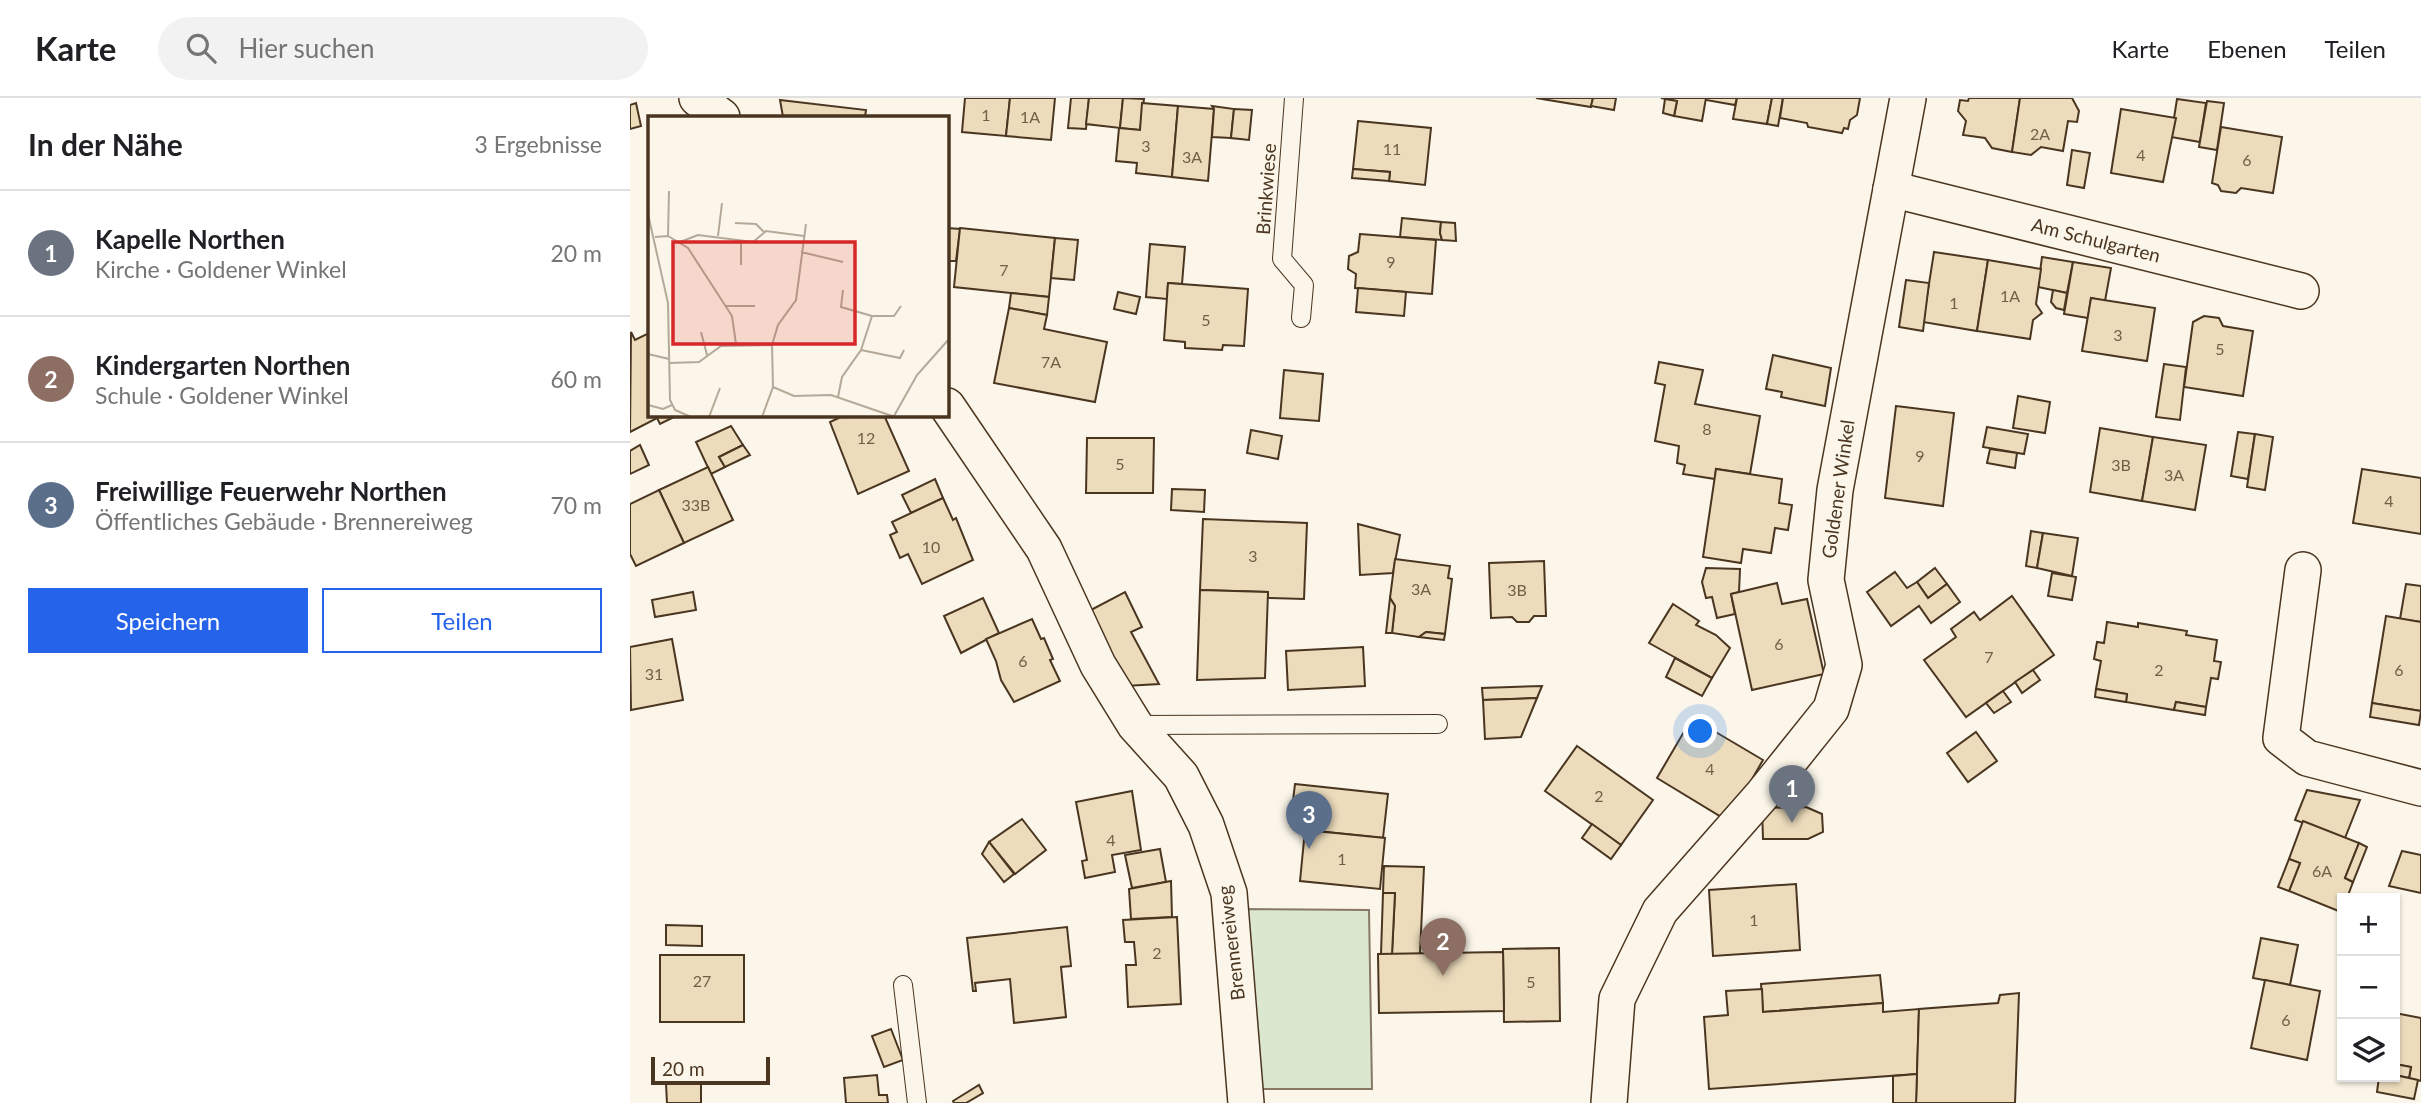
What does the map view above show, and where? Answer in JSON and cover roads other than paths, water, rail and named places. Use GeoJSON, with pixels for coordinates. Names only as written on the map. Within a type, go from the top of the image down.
{"type":"FeatureCollection","features":[{"type":"Feature","properties":{"kind":"street"},"geometry":{"type":"LineString","coordinates":[[697,98],[721,116]]}},
{"type":"Feature","properties":{"kind":"street","name":"Goldener Winkel"},"geometry":{"type":"LineString","coordinates":[[1609,1103],[1617,999],[1660,911],[1763,794],[1831,709],[1844,665],[1826,580],[1835,491],[1908,98]]}},
{"type":"Feature","properties":{"kind":"street","name":"Am Schulgarten"},"geometry":{"type":"LineString","coordinates":[[1891,189],[2301,291]]}},
{"type":"Feature","properties":{"kind":"street","name":"Brennereiweg"},"geometry":{"type":"LineString","coordinates":[[948,407],[1044,549],[1098,665],[1135,725],[1181,776],[1206,825],[1229,893],[1247,1103]]}},
{"type":"Feature","properties":{"kind":"street"},"geometry":{"type":"LineString","coordinates":[[2303,570],[2281,738],[2307,758],[2421,788]]}},
{"type":"Feature","properties":{"kind":"lane","name":"Brinkwiese"},"geometry":{"type":"LineString","coordinates":[[1294,98],[1282,259],[1304,285],[1301,318]]}},
{"type":"Feature","properties":{"kind":"lane"},"geometry":{"type":"LineString","coordinates":[[1135,725],[1438,724]]}},
{"type":"Feature","properties":{"kind":"lane"},"geometry":{"type":"LineString","coordinates":[[903,985],[917,1103]]}},
{"type":"Feature","properties":{"kind":"place","name":"Kapelle Northen"},"geometry":{"type":"Point","coordinates":[1792,823]}},
{"type":"Feature","properties":{"kind":"place","name":"Freiwillige Feuerwehr Northen"},"geometry":{"type":"Point","coordinates":[1309,849]}},
{"type":"Feature","properties":{"kind":"place","name":"Kindergarten Northen"},"geometry":{"type":"Point","coordinates":[1443,976]}}]}
